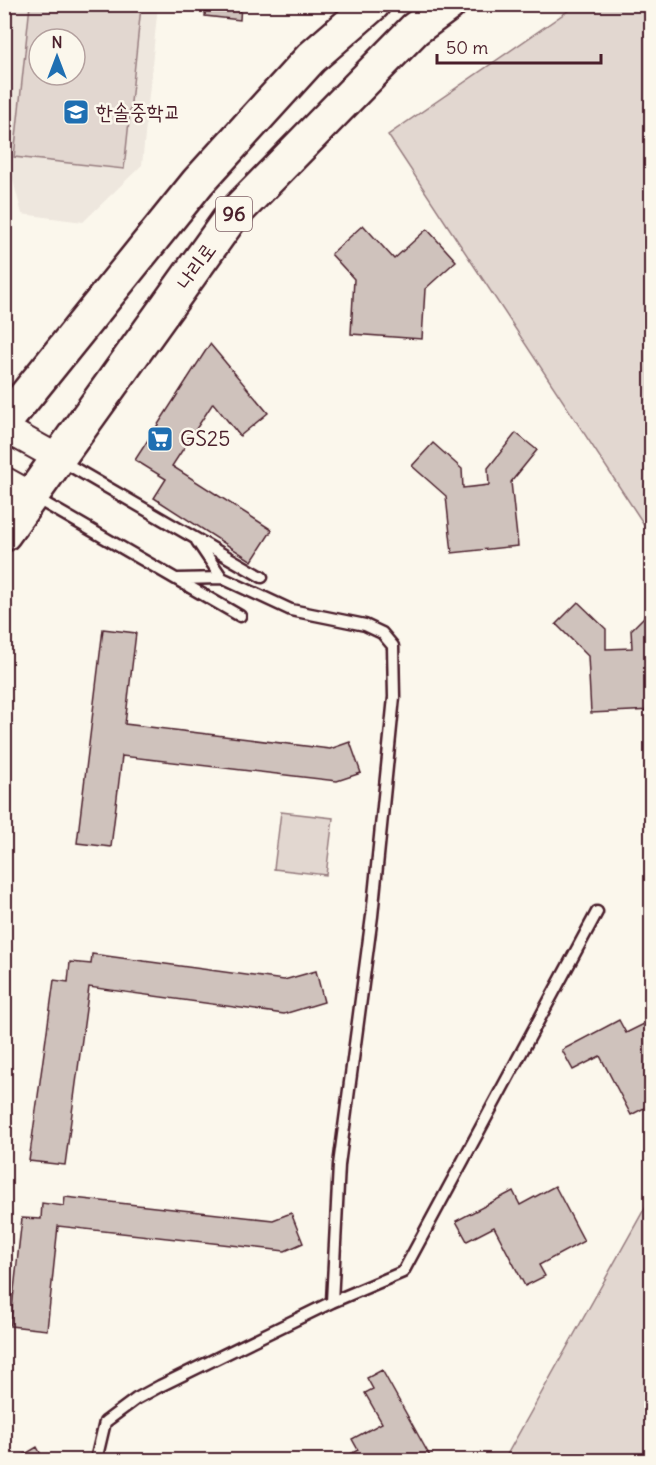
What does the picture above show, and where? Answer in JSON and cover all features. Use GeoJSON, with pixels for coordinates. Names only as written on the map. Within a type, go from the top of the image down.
{"type":"FeatureCollection","features":[{"type":"Feature","properties":{"kind":"main road","name":"96"},"geometry":{"type":"LineString","coordinates":[[4,423],[198,182],[311,58],[373,4]]}},
{"type":"Feature","properties":{"kind":"main road","name":"나리로"},"geometry":{"type":"LineString","coordinates":[[4,534],[18,488],[58,458],[231,217],[415,29],[449,4]]}},
{"type":"Feature","properties":{"kind":"street"},"geometry":{"type":"LineString","coordinates":[[4,428],[58,458]]}},
{"type":"Feature","properties":{"kind":"lane"},"geometry":{"type":"LineString","coordinates":[[58,458],[262,578]]}},
{"type":"Feature","properties":{"kind":"lane"},"geometry":{"type":"LineString","coordinates":[[18,488],[240,616]]}},
{"type":"Feature","properties":{"kind":"lane"},"geometry":{"type":"LineString","coordinates":[[196,539],[222,578]]}},
{"type":"Feature","properties":{"kind":"lane"},"geometry":{"type":"LineString","coordinates":[[178,579],[222,578],[291,610],[365,625],[382,633],[393,646],[394,697],[372,916],[339,1165],[332,1302]]}},
{"type":"Feature","properties":{"kind":"lane"},"geometry":{"type":"LineString","coordinates":[[96,1461],[105,1422],[136,1399],[332,1302],[403,1272],[597,912]]}},
{"type":"Feature","properties":{"kind":"shaded area"},"geometry":{"type":"Polygon","coordinates":[[[113,4],[141,7],[124,169],[14,157],[27,34],[27,87],[87,87],[87,27],[28,27],[30,5],[113,4]]]}},
{"type":"Feature","properties":{"kind":"shaded area"},"geometry":{"type":"Polygon","coordinates":[[[578,4],[651,5],[651,535],[388,135],[578,4]]]}},
{"type":"Feature","properties":{"kind":"shaded area","name":"한솔중학교"},"geometry":{"type":"Polygon","coordinates":[[[4,5],[158,5],[142,165],[83,222],[22,214],[5,150],[4,5]]]}},
{"type":"Feature","properties":{"kind":"shaded area"},"geometry":{"type":"Polygon","coordinates":[[[281,812],[333,818],[326,875],[274,869],[281,812]]]}},
{"type":"Feature","properties":{"kind":"shaded area"},"geometry":{"type":"Polygon","coordinates":[[[651,1197],[651,1460],[504,1460],[651,1197]]]}},
{"type":"Feature","properties":{"kind":"building"},"geometry":{"type":"Polygon","coordinates":[[[206,4],[241,4],[240,20],[205,16],[206,4]]]}},
{"type":"Feature","properties":{"kind":"building"},"geometry":{"type":"Polygon","coordinates":[[[363,225],[394,259],[427,229],[456,261],[425,289],[422,339],[351,334],[354,279],[331,254],[363,225]]]}},
{"type":"Feature","properties":{"kind":"building"},"geometry":{"type":"Polygon","coordinates":[[[210,344],[268,413],[240,436],[213,403],[172,466],[272,530],[252,561],[154,498],[166,479],[135,460],[210,344]]]}},
{"type":"Feature","properties":{"kind":"building"},"geometry":{"type":"Polygon","coordinates":[[[516,433],[537,450],[511,482],[518,546],[452,553],[446,496],[412,466],[433,443],[462,469],[463,488],[489,485],[488,468],[516,433]]]}},
{"type":"Feature","properties":{"kind":"building"},"geometry":{"type":"Polygon","coordinates":[[[578,602],[606,629],[606,649],[632,648],[631,630],[652,609],[652,710],[591,713],[588,656],[556,624],[578,602]]]}},
{"type":"Feature","properties":{"kind":"building"},"geometry":{"type":"Polygon","coordinates":[[[103,629],[136,633],[125,724],[330,749],[350,742],[361,773],[337,781],[122,756],[111,847],[77,843],[103,629]]]}},
{"type":"Feature","properties":{"kind":"building"},"geometry":{"type":"Polygon","coordinates":[[[92,954],[284,980],[316,971],[324,1002],[284,1014],[89,987],[65,1165],[29,1161],[54,980],[68,982],[70,962],[91,964],[92,954]]]}},
{"type":"Feature","properties":{"kind":"building"},"geometry":{"type":"Polygon","coordinates":[[[619,1020],[626,1033],[652,1020],[652,1090],[645,1094],[650,1105],[631,1115],[600,1056],[573,1070],[562,1050],[619,1020]]]}},
{"type":"Feature","properties":{"kind":"building"},"geometry":{"type":"Polygon","coordinates":[[[555,1186],[584,1241],[539,1265],[545,1276],[525,1286],[494,1227],[467,1241],[456,1221],[513,1191],[520,1205],[555,1186]]]}},
{"type":"Feature","properties":{"kind":"building"},"geometry":{"type":"Polygon","coordinates":[[[65,1197],[273,1220],[291,1213],[303,1243],[285,1251],[58,1226],[47,1330],[10,1326],[22,1218],[41,1219],[42,1203],[64,1206],[65,1197]]]}},
{"type":"Feature","properties":{"kind":"building"},"geometry":{"type":"Polygon","coordinates":[[[382,1370],[432,1460],[348,1460],[345,1457],[358,1450],[352,1439],[382,1423],[365,1393],[373,1389],[367,1378],[382,1370]]]}},
{"type":"Feature","properties":{"kind":"building"},"geometry":{"type":"Polygon","coordinates":[[[37,1447],[44,1460],[22,1460],[20,1457],[37,1447]]]}},
{"type":"Feature","properties":{"kind":"place","name":"한솔중학교"},"geometry":{"type":"Point","coordinates":[76,112]}},
{"type":"Feature","properties":{"kind":"place","name":"GS25"},"geometry":{"type":"Point","coordinates":[160,439]}}]}
